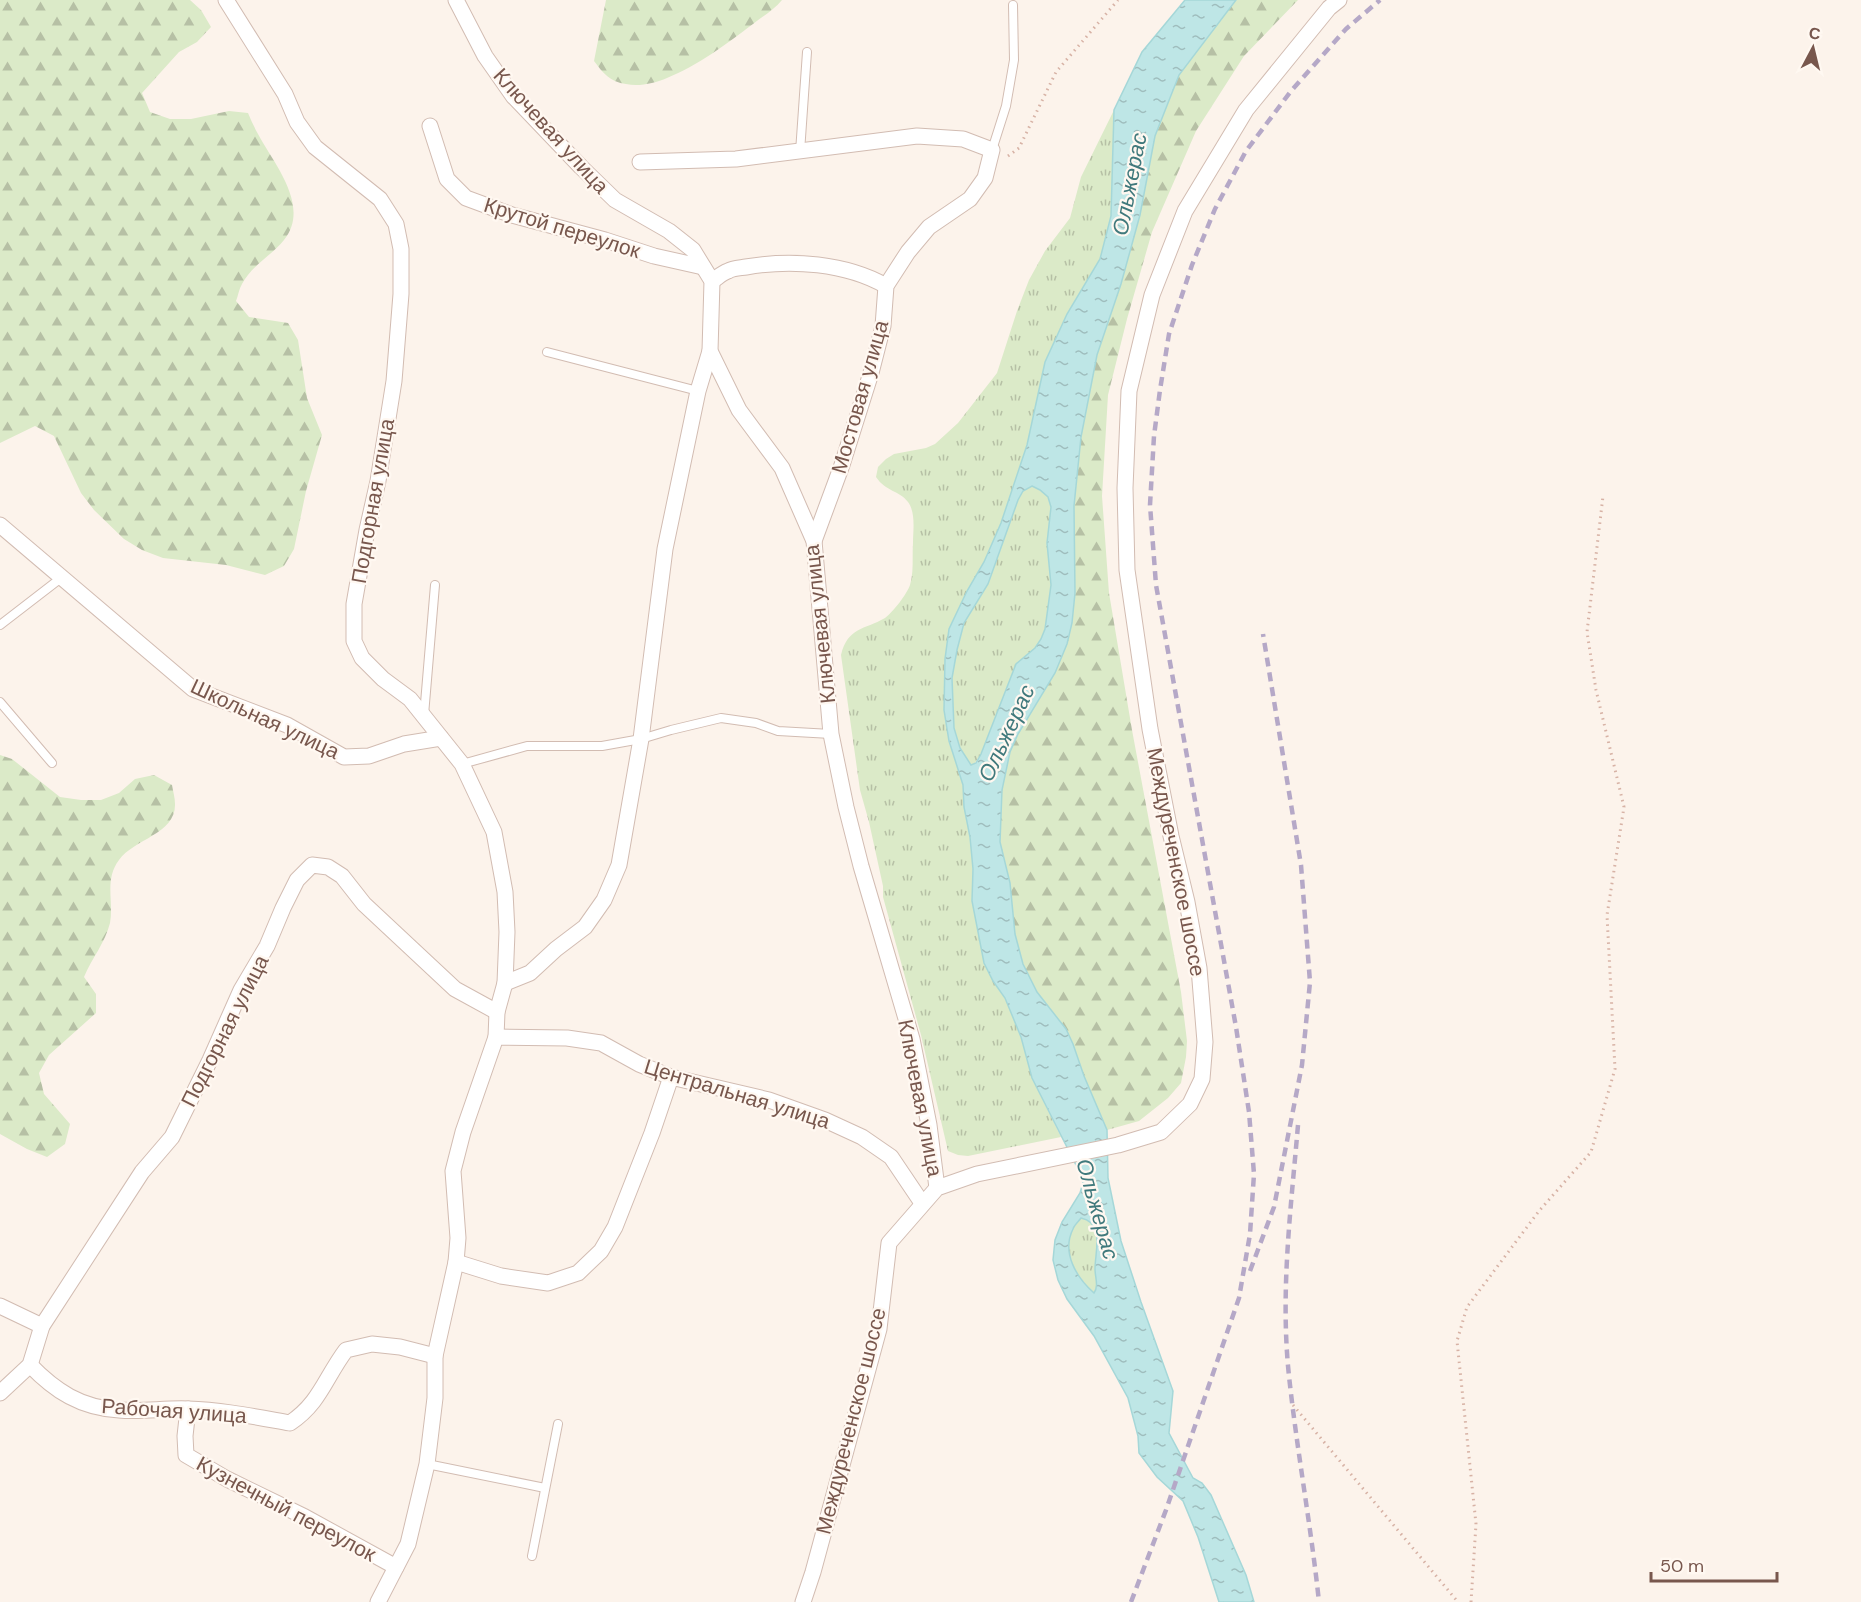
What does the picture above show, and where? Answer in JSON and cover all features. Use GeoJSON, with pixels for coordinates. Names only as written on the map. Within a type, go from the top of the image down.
{"type":"FeatureCollection","features":[{"type":"Feature","properties":{"kind":"street","name":"Подгорная улица"},"geometry":{"type":"LineString","coordinates":[[226,0],[285,94],[297,122],[315,147],[380,199],[396,224],[401,249],[401,294],[394,381],[378,482],[354,604],[354,641],[362,658],[383,679],[410,699],[462,764],[495,832],[505,892],[507,932],[505,983],[497,1012],[496,1037]]}},
{"type":"Feature","properties":{"kind":"street","name":"Ключевая улица"},"geometry":{"type":"LineString","coordinates":[[456,0],[485,56],[513,96],[615,200],[669,231],[693,250],[712,281],[710,351],[739,410],[782,468],[814,541],[831,734],[861,866],[912,1039],[929,1125],[937,1188]]}},
{"type":"Feature","properties":{"kind":"street","name":"Междуреченское шоссе"},"geometry":{"type":"LineString","coordinates":[[803,1602],[879,1329],[889,1243],[937,1188],[977,1174],[1118,1145],[1161,1132],[1190,1104],[1202,1079],[1205,1042],[1198,968],[1187,902],[1171,836],[1150,729],[1127,570],[1125,488],[1130,391],[1152,295],[1185,211],[1246,110],[1338,0]]}},
{"type":"Feature","properties":{"kind":"street","name":"Крутой переулок"},"geometry":{"type":"LineString","coordinates":[[430,126],[447,179],[466,198],[654,256],[703,267]]}},
{"type":"Feature","properties":{"kind":"street"},"geometry":{"type":"LineString","coordinates":[[640,162],[736,159],[917,136],[963,139],[992,150],[984,178],[970,199],[929,227],[908,252],[886,286],[849,271],[812,264],[760,264],[729,270],[712,281]]}},
{"type":"Feature","properties":{"kind":"street","name":"Мостовая улица"},"geometry":{"type":"LineString","coordinates":[[814,541],[842,465],[871,373],[883,326],[886,286]]}},
{"type":"Feature","properties":{"kind":"street"},"geometry":{"type":"LineString","coordinates":[[505,983],[530,973],[585,927],[604,900],[619,865],[641,739],[664,549],[698,391],[710,351]]}},
{"type":"Feature","properties":{"kind":"street","name":"Школьная улица"},"geometry":{"type":"LineString","coordinates":[[0,525],[193,689],[288,725],[344,757],[369,756],[404,744],[441,738]]}},
{"type":"Feature","properties":{"kind":"street","name":"Подгорная улица"},"geometry":{"type":"LineString","coordinates":[[30,1365],[42,1326],[142,1172],[172,1137],[241,990],[267,946],[297,880],[312,865],[328,867],[342,876],[364,904],[455,989],[497,1012]]}},
{"type":"Feature","properties":{"kind":"street"},"geometry":{"type":"LineString","coordinates":[[378,1602],[408,1544],[427,1464],[435,1398],[435,1356],[456,1262],[458,1238],[453,1172],[463,1131],[496,1037]]}},
{"type":"Feature","properties":{"kind":"street","name":"Центральная улица"},"geometry":{"type":"LineString","coordinates":[[496,1037],[567,1038],[601,1043],[639,1064],[671,1077],[769,1100],[825,1120],[862,1137],[891,1157],[922,1203]]}},
{"type":"Feature","properties":{"kind":"street"},"geometry":{"type":"LineString","coordinates":[[456,1262],[501,1276],[548,1283],[578,1273],[601,1251],[615,1227],[671,1077]]}},
{"type":"Feature","properties":{"kind":"street"},"geometry":{"type":"LineString","coordinates":[[0,1306],[42,1326]]}},
{"type":"Feature","properties":{"kind":"street","name":"Рабочая улица"},"geometry":{"type":"LineString","coordinates":[[30,1365],[47,1382],[65,1395],[86,1404],[118,1410],[218,1411],[290,1423],[304,1414],[316,1400],[333,1368],[346,1350],[372,1344],[400,1347],[435,1356]]}},
{"type":"Feature","properties":{"kind":"street"},"geometry":{"type":"LineString","coordinates":[[0,1392],[30,1365]]}},
{"type":"Feature","properties":{"kind":"street","name":"Кузнечный переулок"},"geometry":{"type":"LineString","coordinates":[[188,1409],[185,1436],[186,1455],[227,1479],[305,1517],[396,1567]]}},
{"type":"Feature","properties":{"kind":"lane"},"geometry":{"type":"LineString","coordinates":[[992,150],[1006,106],[1014,60],[1013,4]]}},
{"type":"Feature","properties":{"kind":"lane"},"geometry":{"type":"LineString","coordinates":[[800,152],[807,52]]}},
{"type":"Feature","properties":{"kind":"lane"},"geometry":{"type":"LineString","coordinates":[[547,352],[698,391]]}},
{"type":"Feature","properties":{"kind":"lane"},"geometry":{"type":"LineString","coordinates":[[0,626],[61,578]]}},
{"type":"Feature","properties":{"kind":"lane"},"geometry":{"type":"LineString","coordinates":[[424,716],[435,585]]}},
{"type":"Feature","properties":{"kind":"lane"},"geometry":{"type":"LineString","coordinates":[[0,702],[52,763]]}},
{"type":"Feature","properties":{"kind":"lane"},"geometry":{"type":"LineString","coordinates":[[462,764],[526,746],[602,746],[641,739],[721,718],[756,723],[778,731],[831,734]]}},
{"type":"Feature","properties":{"kind":"lane"},"geometry":{"type":"LineString","coordinates":[[532,1556],[558,1424]]}},
{"type":"Feature","properties":{"kind":"lane"},"geometry":{"type":"LineString","coordinates":[[427,1464],[545,1488]]}},
{"type":"Feature","properties":{"kind":"path"},"geometry":{"type":"LineString","coordinates":[[992,150],[1006,156],[1019,148],[1056,72],[1118,0]]}},
{"type":"Feature","properties":{"kind":"path"},"geometry":{"type":"LineString","coordinates":[[1471,1602],[1476,1524],[1457,1341],[1467,1308],[1539,1211],[1591,1152],[1615,1069],[1607,915],[1624,807],[1596,690],[1587,633],[1603,496]]}},
{"type":"Feature","properties":{"kind":"path"},"geometry":{"type":"LineString","coordinates":[[1293,1405],[1458,1602]]}},
{"type":"Feature","properties":{"kind":"green space"},"geometry":{"type":"Polygon","coordinates":[[[0,0],[190,0],[201,10],[211,27],[197,42],[179,52],[142,93],[150,112],[170,119],[191,119],[229,111],[248,113],[292,199],[294,213],[291,227],[284,240],[246,278],[236,301],[249,317],[288,323],[298,340],[307,398],[322,435],[306,491],[294,549],[284,566],[265,575],[226,565],[163,558],[142,550],[124,539],[94,510],[81,493],[54,436],[35,426],[0,443],[0,0]]]}},
{"type":"Feature","properties":{"kind":"green space"},"geometry":{"type":"Polygon","coordinates":[[[606,0],[782,0],[776,7],[701,61],[662,80],[631,85],[611,79],[594,61],[606,0]]]}},
{"type":"Feature","properties":{"kind":"green space"},"geometry":{"type":"Polygon","coordinates":[[[1236,0],[1298,0],[1244,56],[1196,131],[1152,232],[1108,395],[1102,496],[1109,593],[1181,992],[1187,1041],[1181,1083],[1168,1098],[1139,1121],[1107,1130],[1066,1029],[1037,992],[1023,964],[1015,934],[1010,883],[1000,842],[1002,790],[1010,752],[1067,644],[1072,623],[1075,593],[1074,506],[1081,437],[1097,355],[1121,284],[1140,215],[1155,136],[1179,75],[1236,0]]]}},
{"type":"Feature","properties":{"kind":"green space"},"geometry":{"type":"Polygon","coordinates":[[[1114,110],[1111,216],[1100,259],[1067,314],[1045,362],[1027,445],[1001,523],[984,562],[949,629],[945,659],[944,710],[949,741],[963,785],[973,869],[972,901],[993,981],[1005,998],[1021,1037],[1032,1078],[1061,1137],[968,1156],[958,1155],[948,1151],[921,1035],[883,897],[883,886],[860,790],[841,655],[852,634],[885,618],[892,612],[906,593],[911,580],[914,528],[911,506],[901,495],[880,482],[876,477],[878,467],[894,454],[935,444],[958,423],[997,373],[1029,280],[1045,251],[1070,218],[1081,177],[1114,110]]]}},
{"type":"Feature","properties":{"kind":"green space"},"geometry":{"type":"Polygon","coordinates":[[[1032,486],[1048,497],[1051,507],[1047,543],[1051,585],[1045,629],[1035,648],[1016,664],[981,754],[971,765],[960,748],[954,728],[952,678],[957,650],[964,623],[988,584],[1018,500],[1023,491],[1032,486]]]}},
{"type":"Feature","properties":{"kind":"green space"},"geometry":{"type":"Polygon","coordinates":[[[0,755],[12,759],[60,797],[101,800],[119,793],[135,779],[154,775],[172,785],[175,799],[173,814],[169,822],[126,853],[114,868],[111,883],[110,923],[84,977],[96,994],[96,1013],[49,1055],[39,1073],[44,1094],[70,1124],[65,1144],[47,1157],[0,1134],[0,755]]]}},
{"type":"Feature","properties":{"kind":"green space"},"geometry":{"type":"Polygon","coordinates":[[[1081,1217],[1093,1226],[1096,1232],[1097,1285],[1094,1293],[1082,1280],[1070,1256],[1070,1238],[1081,1217]]]}},
{"type":"Feature","properties":{"kind":"water","name":"Ольжерас"},"geometry":{"type":"Polygon","coordinates":[[[1185,0],[1236,0],[1179,75],[1155,136],[1140,215],[1121,284],[1097,355],[1081,437],[1074,506],[1075,593],[1072,623],[1067,644],[1055,673],[1018,734],[1010,752],[1002,790],[1000,842],[1010,883],[1015,934],[1023,964],[1037,992],[1066,1029],[1107,1130],[1108,1178],[1121,1241],[1173,1391],[1169,1433],[1193,1478],[1202,1483],[1211,1495],[1246,1575],[1254,1602],[1219,1602],[1198,1537],[1183,1501],[1157,1477],[1139,1453],[1138,1436],[1128,1398],[1094,1336],[1067,1299],[1058,1280],[1053,1260],[1055,1240],[1083,1183],[1032,1078],[1021,1037],[1005,998],[984,963],[972,901],[973,869],[963,785],[949,741],[944,710],[945,659],[949,629],[984,562],[1001,523],[1027,445],[1045,362],[1067,314],[1100,259],[1111,216],[1114,110],[1142,52],[1185,0]],[[1032,486],[1023,491],[1018,500],[988,584],[964,623],[957,650],[952,678],[954,728],[960,748],[971,765],[976,763],[981,754],[1016,664],[1035,648],[1045,629],[1051,585],[1047,543],[1051,507],[1048,497],[1032,486]],[[1081,1218],[1070,1238],[1070,1256],[1082,1280],[1094,1293],[1097,1284],[1096,1232],[1088,1221],[1081,1218]]]}},
{"type":"Feature","properties":{"kind":"railway"},"geometry":{"type":"LineString","coordinates":[[1131,1602],[1166,1510],[1239,1298],[1250,1234],[1254,1174],[1249,1112],[1236,1027],[1156,585],[1150,505],[1154,436],[1160,390],[1169,334],[1192,265],[1215,209],[1246,151],[1291,91],[1346,29],[1380,0]]}},
{"type":"Feature","properties":{"kind":"railway"},"geometry":{"type":"LineString","coordinates":[[1250,1271],[1274,1207],[1302,1065],[1310,982],[1301,865],[1263,634]]}},
{"type":"Feature","properties":{"kind":"railway"},"geometry":{"type":"LineString","coordinates":[[1298,1125],[1286,1282],[1287,1345],[1292,1404],[1319,1602]]}}]}
